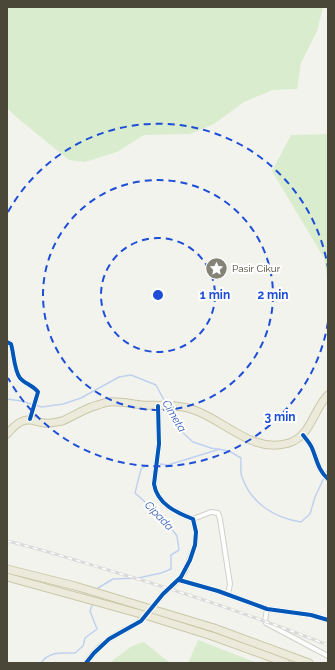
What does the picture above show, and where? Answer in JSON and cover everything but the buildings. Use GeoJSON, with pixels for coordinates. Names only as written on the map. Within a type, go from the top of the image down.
{"type":"FeatureCollection","features":[{"type":"Feature","properties":{"kind":"highway"},"geometry":{"type":"LineString","coordinates":[[7,434],[16,424],[31,416],[42,423],[56,422],[85,409],[110,402],[180,407],[194,410],[248,440],[268,445],[288,443],[303,435],[328,395]]}},
{"type":"Feature","properties":{"kind":"highway"},"geometry":{"type":"LineString","coordinates":[[7,569],[75,586],[214,628],[309,663]]}},
{"type":"Feature","properties":{"kind":"highway"},"geometry":{"type":"LineString","coordinates":[[7,577],[148,616],[212,636],[286,663]]}},
{"type":"Feature","properties":{"kind":"street"},"geometry":{"type":"LineString","coordinates":[[7,342],[10,344],[19,377],[35,388],[38,392],[31,416]]}},
{"type":"Feature","properties":{"kind":"street"},"geometry":{"type":"LineString","coordinates":[[161,406],[159,444],[154,484],[158,496],[170,508],[193,519],[213,512],[218,513],[230,584],[228,594]]}},
{"type":"Feature","properties":{"kind":"street"},"geometry":{"type":"LineString","coordinates":[[303,435],[311,446],[323,475],[328,479]]}},
{"type":"Feature","properties":{"kind":"street"},"geometry":{"type":"LineString","coordinates":[[86,663],[94,653],[109,640],[140,622],[164,594],[179,580],[188,565],[195,544],[196,532],[193,519]]}},
{"type":"Feature","properties":{"kind":"street"},"geometry":{"type":"LineString","coordinates":[[179,580],[228,594],[267,609],[311,615],[328,620]]}},
{"type":"Feature","properties":{"kind":"street"},"geometry":{"type":"LineString","coordinates":[[267,609],[266,623],[328,656]]}},
{"type":"Feature","properties":{"kind":"green space"},"geometry":{"type":"Polygon","coordinates":[[[7,7],[323,7],[317,31],[301,63],[297,89],[273,90],[244,102],[214,124],[190,134],[144,135],[117,152],[85,162],[69,160],[7,108],[7,7]]]}},
{"type":"Feature","properties":{"kind":"green space"},"geometry":{"type":"Polygon","coordinates":[[[328,134],[328,283],[324,258],[272,171],[291,135],[328,134]]]}},
{"type":"Feature","properties":{"kind":"green space"},"geometry":{"type":"Polygon","coordinates":[[[198,640],[257,663],[188,663],[198,640]]]}},
{"type":"Feature","properties":{"kind":"green space"},"geometry":{"type":"Polygon","coordinates":[[[144,642],[170,663],[111,663],[132,646],[144,642]]]}},
{"type":"Feature","properties":{"kind":"waterway","name":"Cimeta"},"geometry":{"type":"LineString","coordinates":[[7,399],[42,407],[63,404],[81,398],[119,377],[131,375],[156,385],[166,404]]}},
{"type":"Feature","properties":{"kind":"waterway","name":"Cimeta"},"geometry":{"type":"LineString","coordinates":[[169,409],[181,431],[193,442],[211,448],[229,451],[241,458],[241,475],[251,494],[265,508],[282,517],[301,522],[310,514],[315,497],[328,469]]}},
{"type":"Feature","properties":{"kind":"waterway","name":"Cipada"},"geometry":{"type":"LineString","coordinates":[[160,464],[168,465],[220,449]]}},
{"type":"Feature","properties":{"kind":"waterway","name":"Cipada"},"geometry":{"type":"LineString","coordinates":[[98,590],[98,588],[113,579],[138,578],[161,573],[171,569],[171,555],[179,550],[177,536],[164,519],[135,493],[141,469],[147,465]]}},
{"type":"Feature","properties":{"kind":"waterway","name":"Cipada"},"geometry":{"type":"LineString","coordinates":[[41,663],[48,656],[61,653],[75,653],[83,646],[85,638],[97,629],[90,611],[93,603]]}},
{"type":"Feature","properties":{"kind":"railway"},"geometry":{"type":"LineString","coordinates":[[7,541],[49,552],[171,589],[328,645]]}},
{"type":"Feature","properties":{"kind":"cycle path"},"geometry":{"type":"LineString","coordinates":[[7,342],[11,344],[18,375],[24,382],[38,392],[30,419]]}},
{"type":"Feature","properties":{"kind":"cycle path"},"geometry":{"type":"LineString","coordinates":[[86,663],[109,639],[141,621],[163,594],[181,577],[190,560],[195,545],[196,532],[193,519],[174,511],[163,502],[159,497],[154,484],[159,444],[158,406]]}},
{"type":"Feature","properties":{"kind":"cycle path"},"geometry":{"type":"LineString","coordinates":[[303,435],[311,446],[320,468],[328,479]]}},
{"type":"Feature","properties":{"kind":"cycle path"},"geometry":{"type":"LineString","coordinates":[[179,580],[218,591],[267,609],[311,615],[328,620]]}},
{"type":"Feature","properties":{"kind":"place","name":"Pasir Cikur"},"geometry":{"type":"Point","coordinates":[217,268]}}]}
